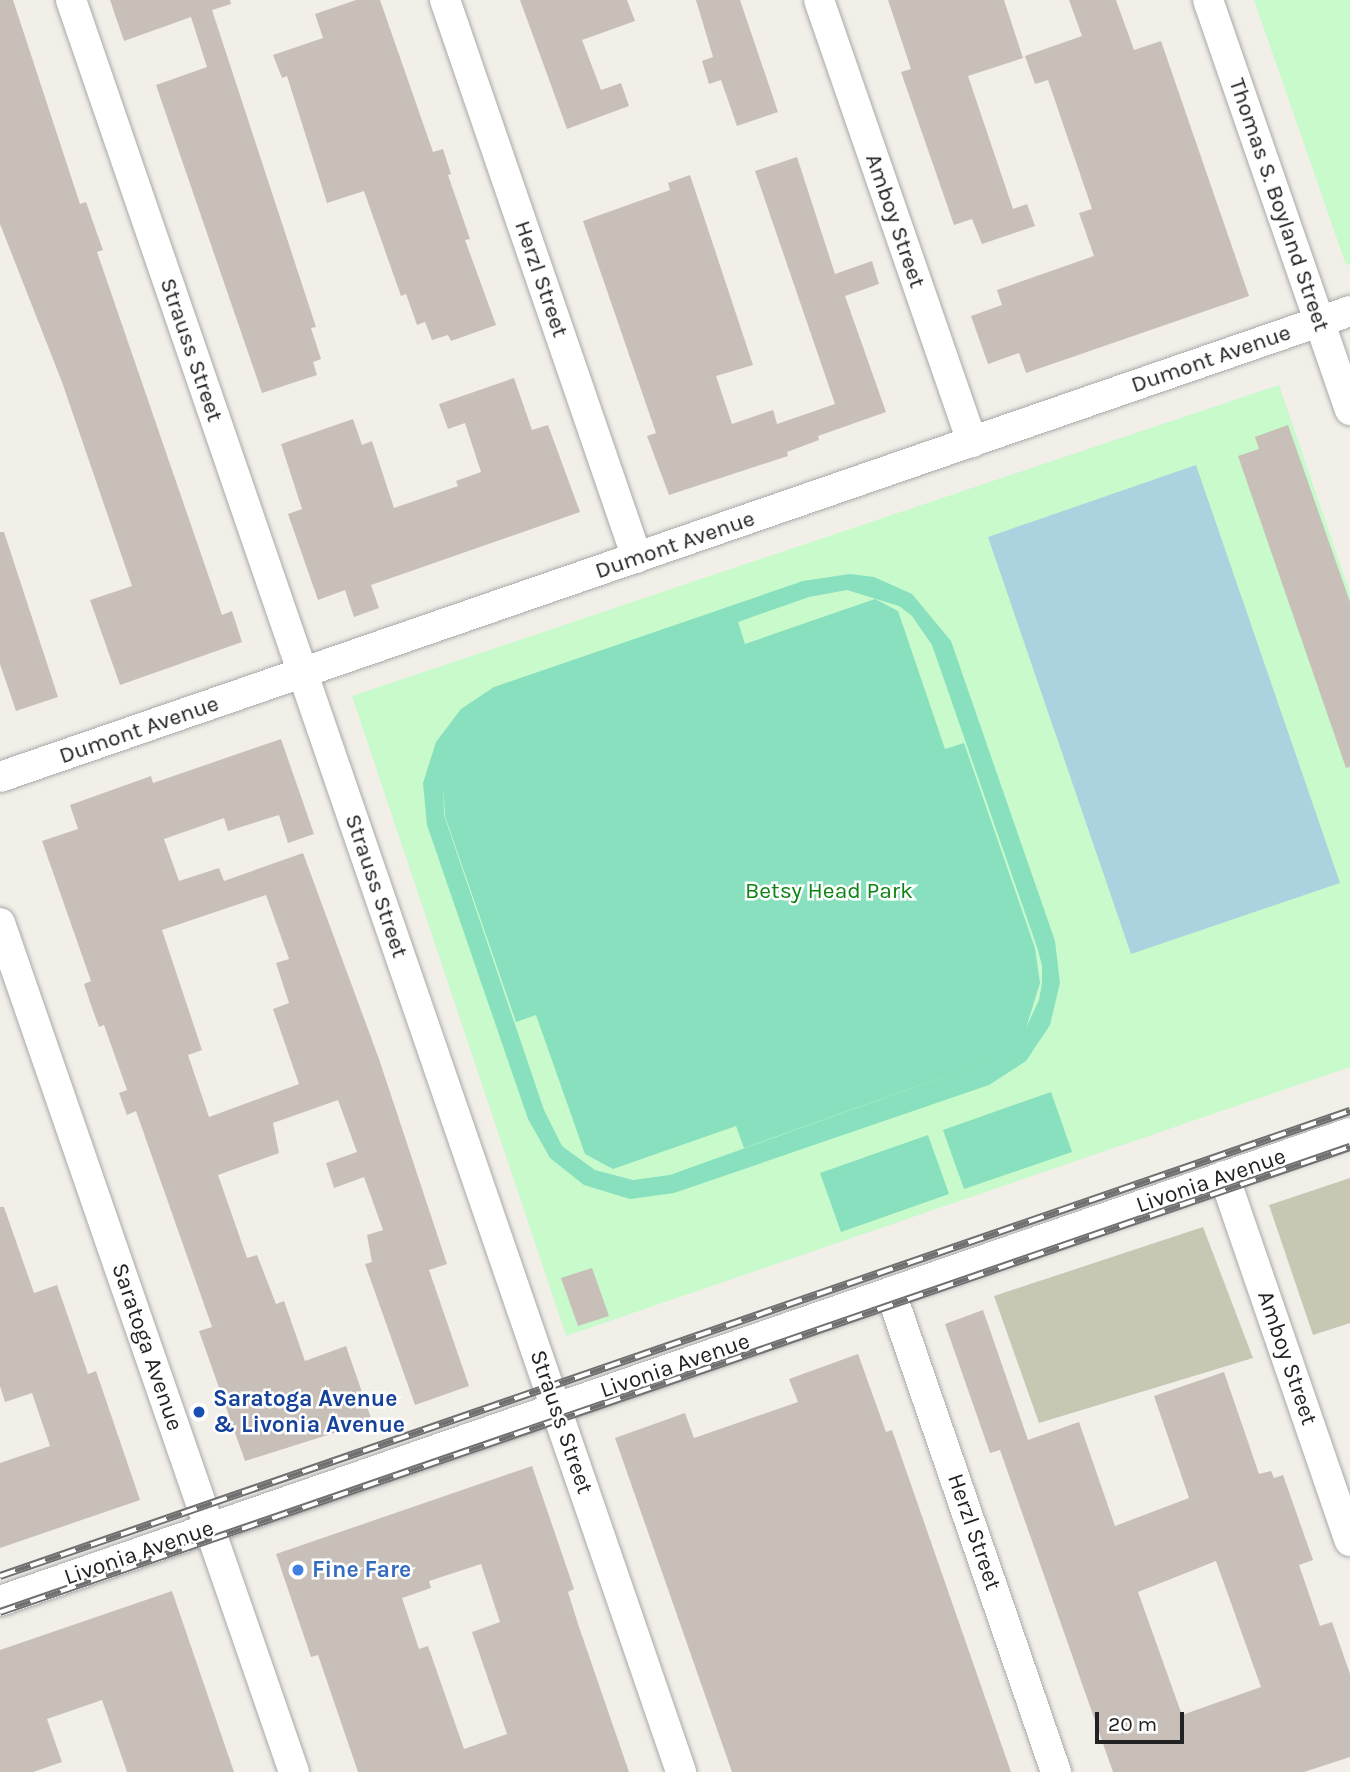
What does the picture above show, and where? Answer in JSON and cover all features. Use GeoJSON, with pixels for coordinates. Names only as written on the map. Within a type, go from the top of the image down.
{"type":"FeatureCollection","features":[{"type":"Feature","properties":{"kind":"street","name":"Strauss Street"},"geometry":{"type":"LineString","coordinates":[[71,0],[681,1772]]}},
{"type":"Feature","properties":{"kind":"street","name":"Herzl Street"},"geometry":{"type":"LineString","coordinates":[[445,0],[637,558]]}},
{"type":"Feature","properties":{"kind":"street","name":"Amboy Street"},"geometry":{"type":"LineString","coordinates":[[819,0],[972,442]]}},
{"type":"Feature","properties":{"kind":"street","name":"Thomas S. Boyland Street"},"geometry":{"type":"LineString","coordinates":[[1208,0],[1350,410]]}},
{"type":"Feature","properties":{"kind":"street","name":"Dumont Avenue"},"geometry":{"type":"LineString","coordinates":[[0,777],[1350,311]]}},
{"type":"Feature","properties":{"kind":"street","name":"Saratoga Avenue"},"geometry":{"type":"LineString","coordinates":[[0,923],[294,1772]]}},
{"type":"Feature","properties":{"kind":"street","name":"Livonia Avenue"},"geometry":{"type":"LineString","coordinates":[[0,1601],[555,1406],[891,1293],[1350,1133]]}},
{"type":"Feature","properties":{"kind":"street","name":"Amboy Street"},"geometry":{"type":"LineString","coordinates":[[1224,1176],[1350,1541]]}},
{"type":"Feature","properties":{"kind":"street","name":"Herzl Street"},"geometry":{"type":"LineString","coordinates":[[891,1293],[1056,1772]]}},
{"type":"Feature","properties":{"kind":"shaded area"},"geometry":{"type":"Polygon","coordinates":[[[1350,1178],[1350,1323],[1313,1335],[1269,1205],[1350,1178]]]}},
{"type":"Feature","properties":{"kind":"shaded area"},"geometry":{"type":"Polygon","coordinates":[[[1203,1227],[1253,1358],[1039,1423],[994,1296],[1203,1227]]]}},
{"type":"Feature","properties":{"kind":"green space"},"geometry":{"type":"Polygon","coordinates":[[[1254,0],[1350,0],[1350,264],[1346,265],[1254,0]]]}},
{"type":"Feature","properties":{"kind":"green space","name":"Betsy Head Park"},"geometry":{"type":"Polygon","coordinates":[[[1279,385],[1350,593],[1350,1067],[566,1336],[352,696],[1279,385]]]}},
{"type":"Feature","properties":{"kind":"green space"},"geometry":{"type":"Polygon","coordinates":[[[850,574],[874,577],[912,594],[951,641],[1055,941],[1060,983],[1050,1025],[1026,1061],[989,1085],[674,1193],[630,1199],[584,1185],[550,1158],[528,1119],[427,825],[423,783],[436,742],[461,709],[494,687],[803,581],[850,574]],[[847,590],[809,597],[738,622],[745,644],[875,599],[898,611],[945,749],[964,743],[1035,948],[1040,983],[1026,1028],[1039,1000],[1042,966],[932,645],[912,616],[899,606],[847,590]],[[443,786],[444,815],[544,1110],[562,1146],[595,1170],[633,1180],[670,1175],[999,1057],[744,1148],[736,1126],[613,1169],[585,1154],[536,1015],[516,1022],[445,816],[443,786]]]}},
{"type":"Feature","properties":{"kind":"green space"},"geometry":{"type":"Polygon","coordinates":[[[1051,1092],[1072,1152],[964,1189],[943,1130],[1051,1092]]]}},
{"type":"Feature","properties":{"kind":"green space"},"geometry":{"type":"Polygon","coordinates":[[[928,1135],[949,1194],[841,1232],[820,1173],[928,1135]]]}},
{"type":"Feature","properties":{"kind":"water"},"geometry":{"type":"Polygon","coordinates":[[[1196,465],[1340,883],[1131,954],[988,537],[1196,465]]]}},
{"type":"Feature","properties":{"kind":"building"},"geometry":{"type":"Polygon","coordinates":[[[0,0],[13,0],[80,204],[86,202],[103,250],[97,252],[222,615],[232,611],[242,642],[120,685],[90,600],[132,586],[62,382],[0,224],[0,0]]]}},
{"type":"Feature","properties":{"kind":"building"},"geometry":{"type":"Polygon","coordinates":[[[110,0],[230,0],[231,4],[212,10],[316,327],[311,328],[321,359],[313,362],[317,375],[262,393],[156,85],[207,67],[191,17],[124,41],[110,0]]]}},
{"type":"Feature","properties":{"kind":"building"},"geometry":{"type":"Polygon","coordinates":[[[356,0],[380,0],[433,152],[443,149],[451,174],[448,175],[470,239],[465,240],[496,325],[451,341],[448,335],[432,340],[425,322],[417,325],[406,294],[401,296],[364,191],[327,203],[287,76],[282,78],[273,55],[323,38],[315,14],[356,0]]]}},
{"type":"Feature","properties":{"kind":"building"},"geometry":{"type":"Polygon","coordinates":[[[520,0],[627,0],[635,21],[582,40],[601,90],[621,83],[629,106],[567,129],[520,0]]]}},
{"type":"Feature","properties":{"kind":"building"},"geometry":{"type":"Polygon","coordinates":[[[696,0],[740,0],[778,112],[737,126],[721,80],[709,84],[702,61],[713,57],[696,0]]]}},
{"type":"Feature","properties":{"kind":"building"},"geometry":{"type":"Polygon","coordinates":[[[888,0],[1004,0],[1023,58],[968,76],[1013,209],[1027,204],[1035,226],[982,244],[972,219],[954,225],[901,72],[911,69],[888,0]]]}},
{"type":"Feature","properties":{"kind":"building"},"geometry":{"type":"Polygon","coordinates":[[[1069,0],[1116,0],[1134,50],[1161,41],[1249,296],[1026,373],[1019,353],[988,364],[971,316],[1002,305],[997,290],[1094,256],[1079,213],[1092,209],[1048,80],[1035,84],[1025,56],[1082,36],[1069,0]]]}},
{"type":"Feature","properties":{"kind":"building"},"geometry":{"type":"Polygon","coordinates":[[[797,157],[835,274],[872,261],[879,284],[845,296],[886,412],[818,436],[819,440],[787,452],[788,456],[669,495],[647,436],[656,433],[583,221],[670,190],[668,183],[690,175],[753,365],[716,376],[732,424],[773,410],[777,424],[835,404],[755,171],[797,157]]]}},
{"type":"Feature","properties":{"kind":"building"},"geometry":{"type":"Polygon","coordinates":[[[514,378],[532,430],[548,425],[580,512],[371,585],[379,608],[354,617],[345,590],[318,600],[288,514],[302,509],[281,444],[353,419],[362,445],[372,441],[394,508],[458,486],[456,481],[481,472],[465,423],[448,429],[439,404],[514,378]]]}},
{"type":"Feature","properties":{"kind":"building"},"geometry":{"type":"Polygon","coordinates":[[[1288,425],[1350,602],[1350,767],[1346,768],[1238,456],[1259,449],[1255,437],[1288,425]]]}},
{"type":"Feature","properties":{"kind":"building"},"geometry":{"type":"Polygon","coordinates":[[[0,532],[4,532],[58,697],[16,711],[0,664],[0,532]]]}},
{"type":"Feature","properties":{"kind":"building"},"geometry":{"type":"Polygon","coordinates":[[[281,739],[314,834],[288,843],[279,815],[228,831],[224,818],[164,839],[179,881],[219,868],[224,881],[303,853],[379,1059],[447,1264],[429,1270],[469,1386],[415,1405],[365,1264],[372,1262],[367,1235],[383,1230],[364,1177],[334,1188],[326,1163],[357,1152],[338,1100],[273,1123],[279,1153],[218,1175],[247,1258],[257,1255],[276,1304],[284,1301],[305,1361],[346,1346],[372,1421],[245,1461],[199,1331],[212,1327],[136,1111],[127,1115],[119,1093],[127,1090],[104,1025],[99,1027],[91,1005],[84,984],[91,981],[42,841],[78,829],[70,805],[151,776],[153,783],[281,739]],[[266,895],[162,930],[202,1050],[188,1055],[209,1117],[299,1084],[273,1009],[289,1003],[276,963],[289,959],[266,895]]]}},
{"type":"Feature","properties":{"kind":"building"},"geometry":{"type":"Polygon","coordinates":[[[0,1207],[4,1207],[34,1293],[57,1285],[88,1374],[96,1371],[140,1500],[0,1548],[0,1463],[50,1446],[32,1393],[5,1402],[0,1386],[0,1207]]]}},
{"type":"Feature","properties":{"kind":"building"},"geometry":{"type":"Polygon","coordinates":[[[592,1268],[609,1316],[578,1326],[561,1278],[592,1268]]]}},
{"type":"Feature","properties":{"kind":"building"},"geometry":{"type":"Polygon","coordinates":[[[983,1310],[1028,1440],[1079,1422],[1115,1526],[1189,1498],[1154,1396],[1224,1372],[1259,1474],[1271,1471],[1274,1478],[1283,1475],[1313,1560],[1299,1565],[1320,1626],[1332,1622],[1350,1674],[1350,1757],[1304,1772],[1113,1772],[1000,1450],[990,1453],[945,1324],[983,1310]],[[1216,1561],[1138,1592],[1182,1715],[1261,1687],[1216,1561]]]}},
{"type":"Feature","properties":{"kind":"building"},"geometry":{"type":"Polygon","coordinates":[[[858,1354],[886,1432],[892,1430],[1011,1772],[732,1772],[615,1438],[685,1413],[694,1438],[798,1402],[789,1379],[858,1354]]]}},
{"type":"Feature","properties":{"kind":"building"},"geometry":{"type":"Polygon","coordinates":[[[532,1466],[574,1589],[568,1592],[578,1624],[629,1772],[358,1772],[318,1655],[311,1657],[276,1554],[532,1466]],[[481,1564],[429,1581],[431,1588],[402,1598],[419,1649],[428,1646],[464,1749],[507,1734],[472,1632],[500,1622],[481,1564]]]}},
{"type":"Feature","properties":{"kind":"building"},"geometry":{"type":"Polygon","coordinates":[[[172,1591],[234,1772],[127,1772],[102,1700],[47,1719],[62,1762],[33,1772],[0,1772],[0,1650],[172,1591]]]}},
{"type":"Feature","properties":{"kind":"railway"},"geometry":{"type":"LineString","coordinates":[[0,1576],[1350,1111]]}},
{"type":"Feature","properties":{"kind":"railway"},"geometry":{"type":"LineString","coordinates":[[0,1612],[1350,1147]]}},
{"type":"Feature","properties":{"kind":"place","name":"Saratoga Avenue & Livonia Avenue"},"geometry":{"type":"Point","coordinates":[199,1412]}},
{"type":"Feature","properties":{"kind":"place","name":"Fine Fare"},"geometry":{"type":"Point","coordinates":[298,1570]}}]}
